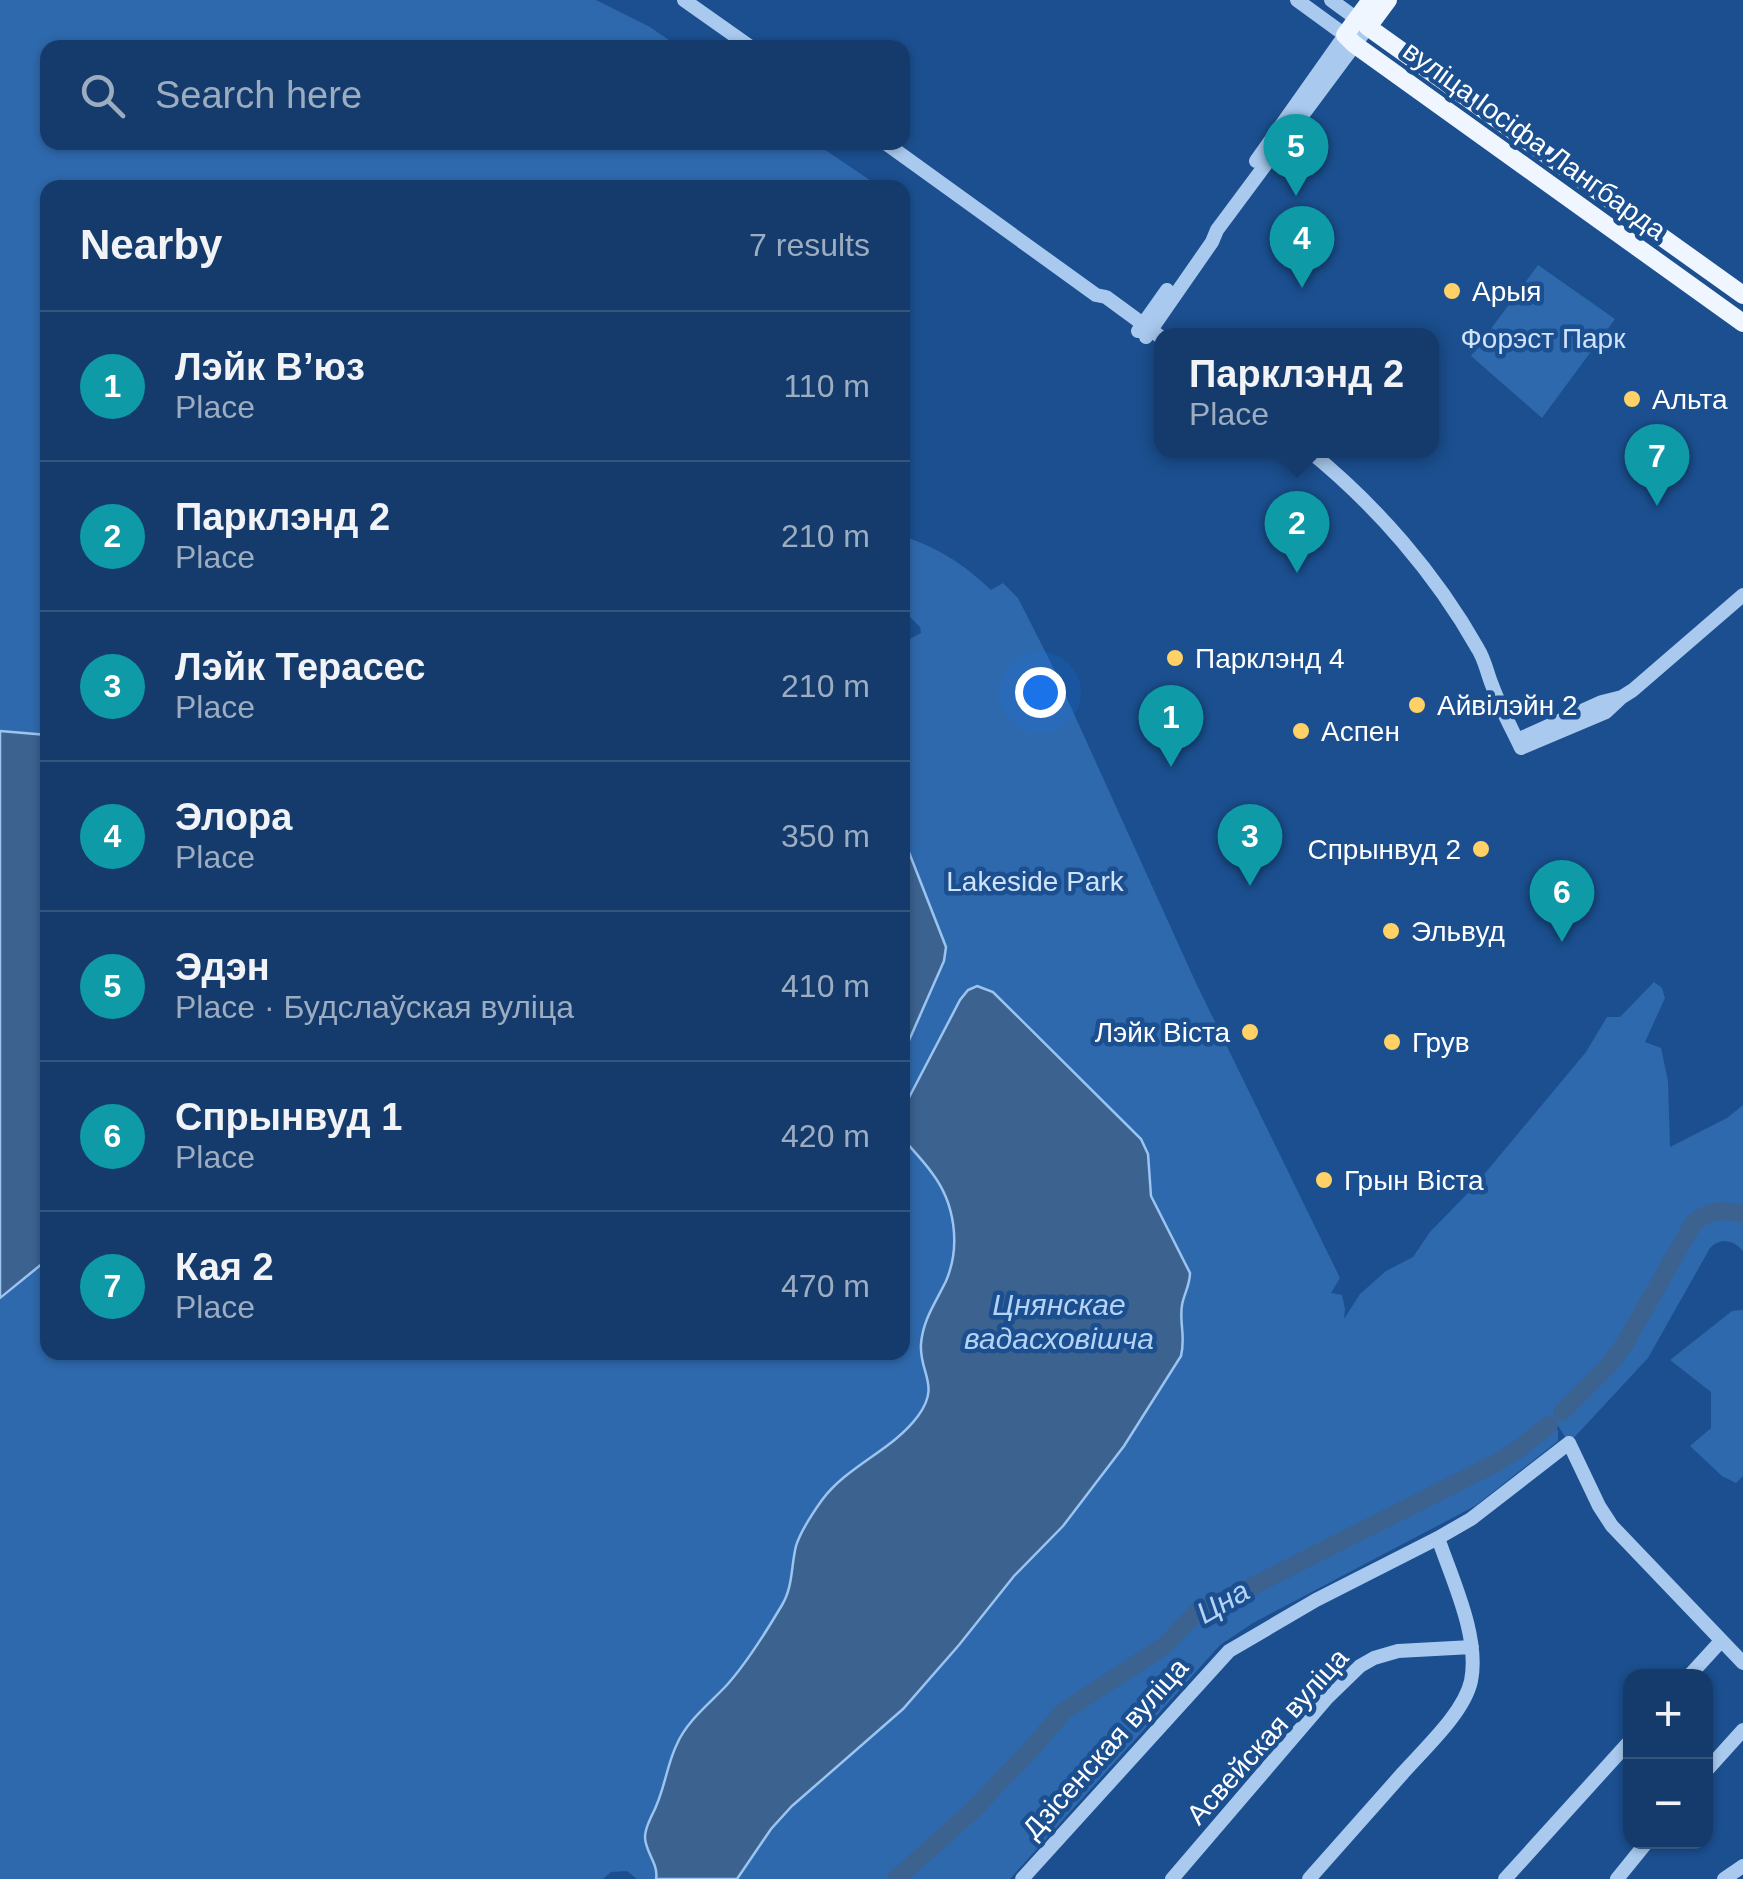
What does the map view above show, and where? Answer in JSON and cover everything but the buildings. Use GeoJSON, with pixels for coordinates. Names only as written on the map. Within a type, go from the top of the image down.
{"type":"FeatureCollection","features":[{"type":"Feature","properties":{"kind":"main road"},"geometry":{"type":"LineString","coordinates":[[1356,31],[1372,0]]}},
{"type":"Feature","properties":{"kind":"main road"},"geometry":{"type":"LineString","coordinates":[[1356,31],[1388,0]]}},
{"type":"Feature","properties":{"kind":"main road","name":"вуліца Іосіфа Лангбарда"},"geometry":{"type":"LineString","coordinates":[[1356,31],[1743,296]]}},
{"type":"Feature","properties":{"kind":"main road","name":"вуліца Іосіфа Лангбарда"},"geometry":{"type":"LineString","coordinates":[[1356,31],[1743,323]]}},
{"type":"Feature","properties":{"kind":"street"},"geometry":{"type":"LineString","coordinates":[[684,0],[741,40]]}},
{"type":"Feature","properties":{"kind":"street","name":"вуліца Іосіфа Лангбарда"},"geometry":{"type":"LineString","coordinates":[[1297,0],[1356,31]]}},
{"type":"Feature","properties":{"kind":"street","name":"вуліца Іосіфа Лангбарда"},"geometry":{"type":"LineString","coordinates":[[1331,0],[1356,31]]}},
{"type":"Feature","properties":{"kind":"street"},"geometry":{"type":"LineString","coordinates":[[895,150],[1096,295],[1101,304],[1148,332],[1204,236],[1356,31]]}},
{"type":"Feature","properties":{"kind":"street"},"geometry":{"type":"LineString","coordinates":[[1318,458],[1340,476],[1429,575],[1484,660],[1491,684],[1525,740],[1606,712],[1743,595]]}},
{"type":"Feature","properties":{"kind":"street","name":"Дзісенская вуліца"},"geometry":{"type":"LineString","coordinates":[[1022,1879],[1229,1651],[1316,1600],[1471,1519],[1569,1443],[1612,1526],[1721,1641]]}},
{"type":"Feature","properties":{"kind":"street"},"geometry":{"type":"LineString","coordinates":[[1309,1879],[1458,1707],[1470,1682],[1472,1648],[1438,1538]]}},
{"type":"Feature","properties":{"kind":"street"},"geometry":{"type":"LineString","coordinates":[[1695,1669],[1721,1641],[1743,1663]]}},
{"type":"Feature","properties":{"kind":"street","name":"Асвейская вуліца"},"geometry":{"type":"LineString","coordinates":[[1172,1879],[1327,1698],[1360,1666],[1398,1652],[1472,1648]]}},
{"type":"Feature","properties":{"kind":"street"},"geometry":{"type":"LineString","coordinates":[[1713,1763],[1743,1730]]}},
{"type":"Feature","properties":{"kind":"street"},"geometry":{"type":"LineString","coordinates":[[1505,1879],[1623,1749]]}},
{"type":"Feature","properties":{"kind":"street"},"geometry":{"type":"LineString","coordinates":[[1617,1879],[1641,1849]]}},
{"type":"Feature","properties":{"kind":"street"},"geometry":{"type":"LineString","coordinates":[[1724,1879],[1743,1866]]}},
{"type":"Feature","properties":{"kind":"green space"},"geometry":{"type":"Polygon","coordinates":[[[0,0],[596,0],[669,40],[40,40],[40,150],[825,150],[870,180],[40,180],[40,734],[0,731],[0,0]]]}},
{"type":"Feature","properties":{"kind":"green space","name":"Форэст Парк"},"geometry":{"type":"Polygon","coordinates":[[[1538,265],[1615,319],[1542,418],[1471,356],[1538,265]]]}},
{"type":"Feature","properties":{"kind":"green space","name":"Lakeside Park"},"geometry":{"type":"Polygon","coordinates":[[[910,539],[950,558],[991,590],[1003,583],[1018,598],[1196,983],[1340,1278],[1331,1293],[1342,1295],[1344,1319],[1360,1294],[1386,1271],[1413,1257],[1430,1232],[1471,1190],[1586,1052],[1607,1017],[1620,1017],[1654,982],[1662,988],[1665,998],[1645,1042],[1661,1048],[1668,1081],[1670,1147],[1727,1118],[1743,1105],[1743,1251],[1727,1241],[1710,1248],[1648,1358],[1569,1443],[1553,1418],[1558,1441],[1475,1506],[1253,1623],[1220,1645],[1010,1879],[737,1879],[771,1829],[903,1709],[1014,1576],[1063,1526],[1096,1485],[1176,1365],[1184,1340],[1181,1311],[1191,1278],[1151,1196],[1148,1154],[1141,1139],[993,992],[977,986],[964,994],[910,1096],[910,1038],[944,961],[946,947],[910,855],[910,639],[921,633],[910,617],[910,539]]]}},
{"type":"Feature","properties":{"kind":"green space"},"geometry":{"type":"Polygon","coordinates":[[[910,1146],[940,1185],[950,1211],[954,1239],[951,1268],[922,1335],[929,1387],[925,1405],[908,1428],[832,1487],[822,1500],[801,1534],[786,1598],[776,1615],[741,1667],[677,1743],[647,1830],[656,1879],[637,1879],[627,1871],[611,1872],[603,1879],[0,1879],[0,1298],[40,1265],[40,1360],[910,1360],[910,1146]]]}},
{"type":"Feature","properties":{"kind":"green space"},"geometry":{"type":"Polygon","coordinates":[[[1743,1310],[1743,1476],[1736,1483],[1722,1476],[1690,1446],[1711,1428],[1711,1392],[1670,1360],[1732,1311],[1743,1310]]]}},
{"type":"Feature","properties":{"kind":"water"},"geometry":{"type":"Polygon","coordinates":[[[0,731],[40,734],[40,1266],[0,1298],[0,731]]]}},
{"type":"Feature","properties":{"kind":"water"},"geometry":{"type":"Polygon","coordinates":[[[910,855],[946,947],[944,961],[910,1038],[910,855]]]}},
{"type":"Feature","properties":{"kind":"water","name":"Цнянскае вадасховішча"},"geometry":{"type":"Polygon","coordinates":[[[977,986],[993,992],[1141,1139],[1148,1154],[1151,1196],[1190,1273],[1182,1305],[1181,1356],[1124,1446],[1063,1526],[1014,1576],[903,1709],[792,1806],[737,1879],[656,1879],[646,1831],[681,1736],[741,1667],[776,1615],[786,1598],[798,1540],[822,1500],[844,1477],[907,1428],[925,1405],[929,1387],[921,1354],[922,1335],[951,1268],[954,1239],[950,1211],[940,1185],[910,1146],[910,1096],[968,990],[977,986]]]}},
{"type":"Feature","properties":{"kind":"waterway","name":"Цна"},"geometry":{"type":"LineString","coordinates":[[1562,1412],[1624,1345],[1694,1222],[1717,1212],[1743,1214]]}},
{"type":"Feature","properties":{"kind":"waterway","name":"Цна"},"geometry":{"type":"LineString","coordinates":[[896,1879],[970,1813],[1064,1711],[1164,1646],[1198,1611],[1496,1463],[1549,1425]]}},
{"type":"Feature","properties":{"kind":"place","name":"Эдэн"},"geometry":{"type":"Point","coordinates":[1296,196]}},
{"type":"Feature","properties":{"kind":"place","name":"Элора"},"geometry":{"type":"Point","coordinates":[1302,288]}},
{"type":"Feature","properties":{"kind":"place","name":"Арыя"},"geometry":{"type":"Point","coordinates":[1452,291]}},
{"type":"Feature","properties":{"kind":"place","name":"Альта"},"geometry":{"type":"Point","coordinates":[1632,399]}},
{"type":"Feature","properties":{"kind":"place","name":"Кая 2"},"geometry":{"type":"Point","coordinates":[1657,506]}},
{"type":"Feature","properties":{"kind":"place","name":"Парклэнд 2"},"geometry":{"type":"Point","coordinates":[1297,573]}},
{"type":"Feature","properties":{"kind":"place","name":"Парклэнд 4"},"geometry":{"type":"Point","coordinates":[1175,658]}},
{"type":"Feature","properties":{"kind":"place","name":"Айвілэйн 2"},"geometry":{"type":"Point","coordinates":[1417,705]}},
{"type":"Feature","properties":{"kind":"place","name":"Аспен"},"geometry":{"type":"Point","coordinates":[1301,731]}},
{"type":"Feature","properties":{"kind":"place","name":"Лэйк В’юз"},"geometry":{"type":"Point","coordinates":[1171,767]}},
{"type":"Feature","properties":{"kind":"place","name":"Спрынвуд 2"},"geometry":{"type":"Point","coordinates":[1481,849]}},
{"type":"Feature","properties":{"kind":"place","name":"Лэйк Терасес"},"geometry":{"type":"Point","coordinates":[1250,886]}},
{"type":"Feature","properties":{"kind":"place","name":"Эльвуд"},"geometry":{"type":"Point","coordinates":[1391,931]}},
{"type":"Feature","properties":{"kind":"place","name":"Спрынвуд 1"},"geometry":{"type":"Point","coordinates":[1562,942]}},
{"type":"Feature","properties":{"kind":"place","name":"Лэйк Вiста"},"geometry":{"type":"Point","coordinates":[1250,1032]}},
{"type":"Feature","properties":{"kind":"place","name":"Грув"},"geometry":{"type":"Point","coordinates":[1392,1042]}},
{"type":"Feature","properties":{"kind":"place","name":"Грын Вiста"},"geometry":{"type":"Point","coordinates":[1324,1180]}}]}
